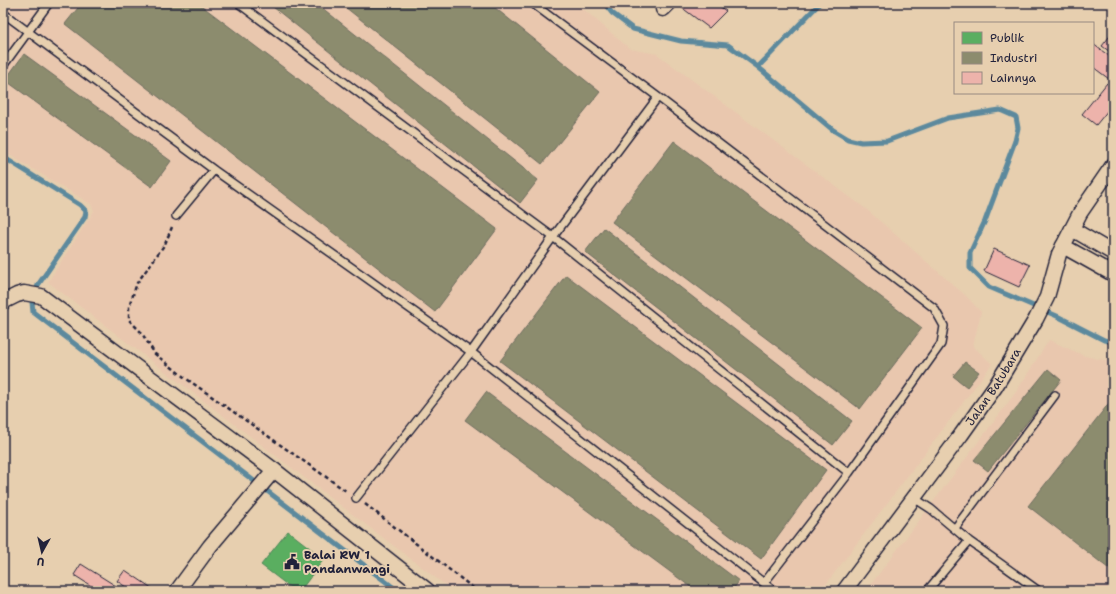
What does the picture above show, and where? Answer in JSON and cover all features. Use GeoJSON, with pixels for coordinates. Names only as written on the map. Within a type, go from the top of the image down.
{"type":"FeatureCollection","features":[{"type":"Feature","properties":{"kind":"street","name":"Jalan Batubara"},"geometry":{"type":"LineString","coordinates":[[844,591],[961,435],[995,387],[1036,319],[1047,297],[1059,254],[1072,229],[1080,214],[1113,165]]}},
{"type":"Feature","properties":{"kind":"street"},"geometry":{"type":"LineString","coordinates":[[1072,229],[1113,253]]}},
{"type":"Feature","properties":{"kind":"street"},"geometry":{"type":"LineString","coordinates":[[1063,246],[1113,274]]}},
{"type":"Feature","properties":{"kind":"street"},"geometry":{"type":"LineString","coordinates":[[3,302],[24,293],[41,296],[274,470],[428,591]]}},
{"type":"Feature","properties":{"kind":"street"},"geometry":{"type":"LineString","coordinates":[[177,591],[210,546],[274,470]]}},
{"type":"Feature","properties":{"kind":"lane"},"geometry":{"type":"LineString","coordinates":[[3,66],[49,3]]}},
{"type":"Feature","properties":{"kind":"lane"},"geometry":{"type":"LineString","coordinates":[[238,3],[553,237],[849,473]]}},
{"type":"Feature","properties":{"kind":"lane"},"geometry":{"type":"LineString","coordinates":[[532,3],[658,97],[934,308],[944,326],[941,344],[849,473],[764,584]]}},
{"type":"Feature","properties":{"kind":"lane"},"geometry":{"type":"LineString","coordinates":[[3,13],[214,170],[471,352],[774,591]]}},
{"type":"Feature","properties":{"kind":"lane"},"geometry":{"type":"LineString","coordinates":[[356,498],[471,352],[553,237],[658,97]]}},
{"type":"Feature","properties":{"kind":"lane"},"geometry":{"type":"LineString","coordinates":[[176,216],[214,170]]}},
{"type":"Feature","properties":{"kind":"lane"},"geometry":{"type":"LineString","coordinates":[[955,528],[1055,395]]}},
{"type":"Feature","properties":{"kind":"lane"},"geometry":{"type":"LineString","coordinates":[[914,498],[1039,591]]}},
{"type":"Feature","properties":{"kind":"lane"},"geometry":{"type":"LineString","coordinates":[[927,591],[969,540]]}},
{"type":"Feature","properties":{"kind":"path"},"geometry":{"type":"LineString","coordinates":[[176,216],[164,244],[137,283],[129,307],[129,320],[141,332],[155,354],[184,377],[356,498],[477,591]]}},
{"type":"Feature","properties":{"kind":"shaded area"},"geometry":{"type":"Polygon","coordinates":[[[3,3],[579,3],[581,7],[630,49],[657,54],[866,209],[966,296],[981,312],[973,346],[992,364],[821,591],[453,591],[48,282],[94,211],[91,204],[3,151],[3,3]]]}},
{"type":"Feature","properties":{"kind":"shaded area"},"geometry":{"type":"Polygon","coordinates":[[[1049,340],[1085,356],[1113,362],[1113,591],[866,591],[1016,392],[1049,340]]]}},
{"type":"Feature","properties":{"kind":"building: Publik","name":"Balai RW 1 Pandanwangi"},"geometry":{"type":"Polygon","coordinates":[[[288,531],[324,559],[300,591],[295,591],[261,565],[288,531]]]}},
{"type":"Feature","properties":{"kind":"building: Industri"},"geometry":{"type":"Polygon","coordinates":[[[82,3],[198,3],[497,229],[435,312],[65,24],[82,3]]]}},
{"type":"Feature","properties":{"kind":"building: Industri"},"geometry":{"type":"Polygon","coordinates":[[[268,3],[316,3],[538,180],[520,203],[268,3]]]}},
{"type":"Feature","properties":{"kind":"building: Industri"},"geometry":{"type":"Polygon","coordinates":[[[340,3],[489,3],[600,92],[542,164],[340,3]]]}},
{"type":"Feature","properties":{"kind":"building: Industri"},"geometry":{"type":"Polygon","coordinates":[[[24,54],[171,161],[152,187],[5,80],[24,54]]]}},
{"type":"Feature","properties":{"kind":"building: Industri"},"geometry":{"type":"Polygon","coordinates":[[[674,141],[922,328],[860,409],[612,222],[674,141]]]}},
{"type":"Feature","properties":{"kind":"building: Industri"},"geometry":{"type":"Polygon","coordinates":[[[604,228],[852,421],[833,445],[585,252],[604,228]]]}},
{"type":"Feature","properties":{"kind":"building: Industri"},"geometry":{"type":"Polygon","coordinates":[[[566,275],[826,470],[761,559],[500,361],[566,275]]]}},
{"type":"Feature","properties":{"kind":"building: Industri"},"geometry":{"type":"Polygon","coordinates":[[[965,362],[979,372],[967,387],[953,376],[965,362]]]}},
{"type":"Feature","properties":{"kind":"building: Industri"},"geometry":{"type":"Polygon","coordinates":[[[1048,369],[1061,380],[988,471],[974,460],[1048,369]]]}},
{"type":"Feature","properties":{"kind":"building: Industri"},"geometry":{"type":"Polygon","coordinates":[[[486,392],[739,581],[732,591],[696,591],[465,420],[486,392]]]}},
{"type":"Feature","properties":{"kind":"building: Industri"},"geometry":{"type":"Polygon","coordinates":[[[1113,398],[1113,572],[1028,506],[1113,398]]]}},
{"type":"Feature","properties":{"kind":"building: Lainnya"},"geometry":{"type":"Polygon","coordinates":[[[715,3],[726,11],[709,28],[677,4],[715,3]]]}},
{"type":"Feature","properties":{"kind":"building: Lainnya"},"geometry":{"type":"Polygon","coordinates":[[[1113,32],[1113,54],[1102,46],[1113,32]]]}},
{"type":"Feature","properties":{"kind":"building: Lainnya"},"geometry":{"type":"Polygon","coordinates":[[[1094,45],[1113,59],[1113,82],[1094,68],[1094,45]]]}},
{"type":"Feature","properties":{"kind":"building: Lainnya"},"geometry":{"type":"Polygon","coordinates":[[[1107,83],[1113,88],[1113,104],[1096,125],[1082,114],[1107,83]]]}},
{"type":"Feature","properties":{"kind":"building: Lainnya"},"geometry":{"type":"Polygon","coordinates":[[[994,249],[1030,265],[1019,287],[984,271],[994,249]]]}},
{"type":"Feature","properties":{"kind":"building: Lainnya"},"geometry":{"type":"Polygon","coordinates":[[[81,564],[116,586],[112,591],[99,591],[74,575],[81,564]]]}},
{"type":"Feature","properties":{"kind":"building: Lainnya"},"geometry":{"type":"Polygon","coordinates":[[[125,570],[156,591],[132,591],[117,581],[125,570]]]}},
{"type":"Feature","properties":{"kind":"waterway"},"geometry":{"type":"LineString","coordinates":[[604,3],[612,13],[633,29],[681,41],[728,45],[758,67],[833,130],[848,139],[861,142],[887,141],[948,118],[1000,110],[1016,117],[1018,128],[1015,141],[985,221],[970,253],[970,268],[989,287],[1057,316],[1104,340],[1113,342]]}},
{"type":"Feature","properties":{"kind":"waterway"},"geometry":{"type":"LineString","coordinates":[[758,67],[820,3]]}},
{"type":"Feature","properties":{"kind":"waterway"},"geometry":{"type":"LineString","coordinates":[[3,157],[80,205],[86,211],[85,217],[38,285],[32,302],[33,312],[398,591]]}},
{"type":"Feature","properties":{"kind":"place","name":"Balai RW 1 Pandanwangi"},"geometry":{"type":"Point","coordinates":[292,562]}}]}
